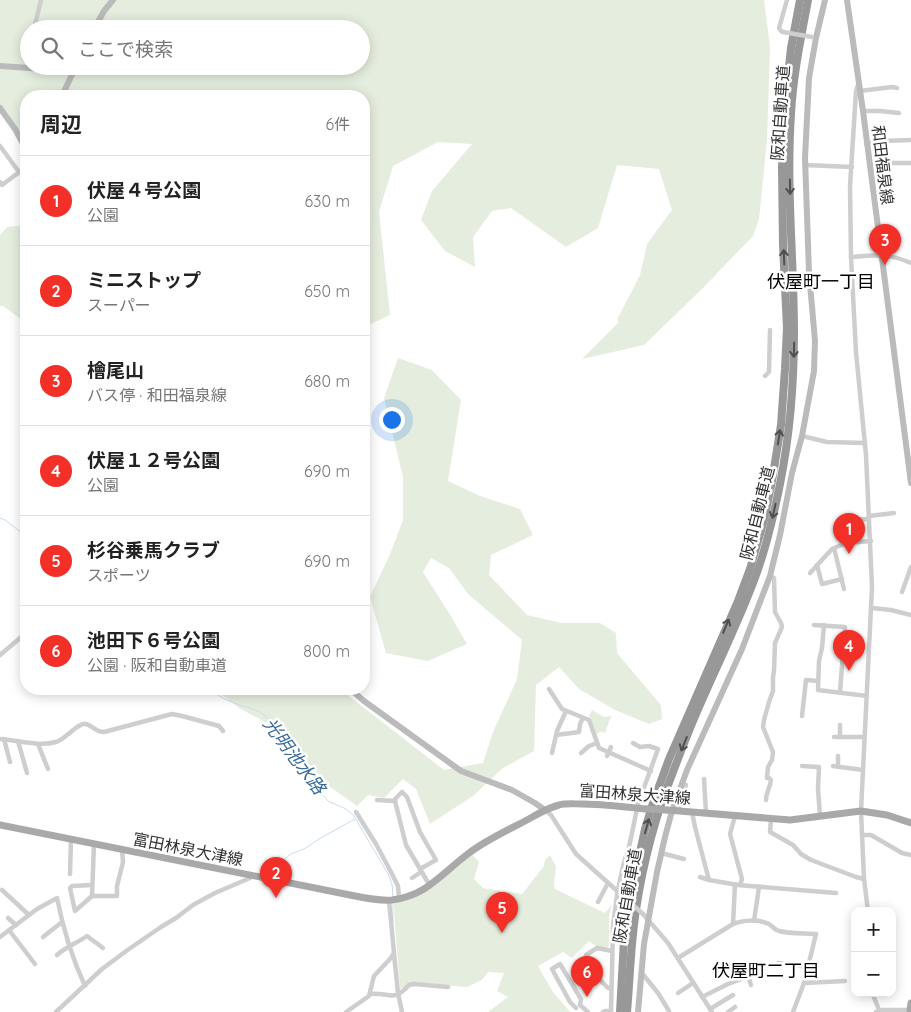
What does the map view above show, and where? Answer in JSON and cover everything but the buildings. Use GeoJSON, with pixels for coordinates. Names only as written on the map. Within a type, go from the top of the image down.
{"type":"FeatureCollection","features":[{"type":"Feature","properties":{"kind":"highway","name":"阪和自動車道"},"geometry":{"type":"LineString","coordinates":[[620,1012],[624,940],[630,898],[654,800],[669,759],[750,568],[764,520],[772,481],[781,425],[785,369],[786,328],[782,168],[784,114],[790,48],[800,0]]}},
{"type":"Feature","properties":{"kind":"highway","name":"阪和自動車道"},"geometry":{"type":"LineString","coordinates":[[628,1012],[633,934],[653,831],[695,716],[757,572],[772,520],[780,481],[789,428],[793,370],[791,114],[794,80],[808,0]]}},
{"type":"Feature","properties":{"kind":"main road","name":"富田林泉大津線"},"geometry":{"type":"LineString","coordinates":[[0,825],[376,900],[394,899],[414,894],[430,886],[469,853],[491,839],[558,805],[594,804],[790,820],[861,811],[887,815],[911,822]]}},
{"type":"Feature","properties":{"kind":"street"},"geometry":{"type":"LineString","coordinates":[[36,20],[41,0]]}},
{"type":"Feature","properties":{"kind":"street"},"geometry":{"type":"LineString","coordinates":[[99,20],[113,0]]}},
{"type":"Feature","properties":{"kind":"street"},"geometry":{"type":"LineString","coordinates":[[786,0],[779,28],[781,31],[814,38]]}},
{"type":"Feature","properties":{"kind":"street"},"geometry":{"type":"LineString","coordinates":[[638,1012],[644,944],[661,853],[687,770],[742,648],[770,576],[792,473],[802,436],[814,372],[815,355],[809,272],[806,165],[809,78],[814,38],[825,0]]}},
{"type":"Feature","properties":{"kind":"street","name":"和田福泉線"},"geometry":{"type":"LineString","coordinates":[[847,0],[911,483]]}},
{"type":"Feature","properties":{"kind":"street"},"geometry":{"type":"LineString","coordinates":[[0,66],[20,67]]}},
{"type":"Feature","properties":{"kind":"street"},"geometry":{"type":"LineString","coordinates":[[65,90],[72,75]]}},
{"type":"Feature","properties":{"kind":"street"},"geometry":{"type":"LineString","coordinates":[[858,81],[850,194],[850,257],[871,541],[872,608],[861,811],[864,879],[868,907]]}},
{"type":"Feature","properties":{"kind":"street"},"geometry":{"type":"LineString","coordinates":[[860,91],[894,86]]}},
{"type":"Feature","properties":{"kind":"street"},"geometry":{"type":"LineString","coordinates":[[0,108],[20,138]]}},
{"type":"Feature","properties":{"kind":"street"},"geometry":{"type":"LineString","coordinates":[[863,111],[892,110],[899,113]]}},
{"type":"Feature","properties":{"kind":"street"},"geometry":{"type":"LineString","coordinates":[[866,144],[880,141],[911,140]]}},
{"type":"Feature","properties":{"kind":"street"},"geometry":{"type":"LineString","coordinates":[[0,146],[19,172],[1,185]]}},
{"type":"Feature","properties":{"kind":"street"},"geometry":{"type":"LineString","coordinates":[[869,163],[911,163]]}},
{"type":"Feature","properties":{"kind":"street"},"geometry":{"type":"LineString","coordinates":[[806,165],[852,168]]}},
{"type":"Feature","properties":{"kind":"street"},"geometry":{"type":"LineString","coordinates":[[850,257],[881,255],[899,258],[911,263]]}},
{"type":"Feature","properties":{"kind":"street"},"geometry":{"type":"LineString","coordinates":[[765,376],[769,372],[770,330]]}},
{"type":"Feature","properties":{"kind":"street"},"geometry":{"type":"LineString","coordinates":[[802,436],[827,442],[865,443]]}},
{"type":"Feature","properties":{"kind":"street"},"geometry":{"type":"LineString","coordinates":[[850,520],[891,515]]}},
{"type":"Feature","properties":{"kind":"street"},"geometry":{"type":"LineString","coordinates":[[838,521],[842,545]]}},
{"type":"Feature","properties":{"kind":"street"},"geometry":{"type":"LineString","coordinates":[[810,573],[832,549],[846,544],[871,541]]}},
{"type":"Feature","properties":{"kind":"street"},"geometry":{"type":"LineString","coordinates":[[834,548],[844,589]]}},
{"type":"Feature","properties":{"kind":"street"},"geometry":{"type":"LineString","coordinates":[[817,565],[822,584],[842,579]]}},
{"type":"Feature","properties":{"kind":"street"},"geometry":{"type":"LineString","coordinates":[[902,592],[911,567]]}},
{"type":"Feature","properties":{"kind":"street"},"geometry":{"type":"LineString","coordinates":[[766,800],[771,780],[767,778],[768,767],[775,756],[763,728],[768,702],[773,691],[776,643],[782,627],[775,612],[774,578],[770,576]]}},
{"type":"Feature","properties":{"kind":"street"},"geometry":{"type":"LineString","coordinates":[[872,608],[911,615]]}},
{"type":"Feature","properties":{"kind":"street"},"geometry":{"type":"LineString","coordinates":[[814,625],[845,626],[840,692]]}},
{"type":"Feature","properties":{"kind":"street"},"geometry":{"type":"LineString","coordinates":[[824,625],[819,661],[818,690],[867,696]]}},
{"type":"Feature","properties":{"kind":"street"},"geometry":{"type":"LineString","coordinates":[[0,655],[20,639]]}},
{"type":"Feature","properties":{"kind":"street"},"geometry":{"type":"LineString","coordinates":[[802,716],[801,703],[806,680],[818,681]]}},
{"type":"Feature","properties":{"kind":"street"},"geometry":{"type":"LineString","coordinates":[[557,690],[551,691],[562,709],[589,720],[599,748],[651,770]]}},
{"type":"Feature","properties":{"kind":"street"},"geometry":{"type":"LineString","coordinates":[[357,695],[461,771],[512,790],[545,810],[551,815],[576,854],[643,914],[668,943],[711,1011],[733,994]]}},
{"type":"Feature","properties":{"kind":"street"},"geometry":{"type":"LineString","coordinates":[[552,753],[556,736],[566,711]]}},
{"type":"Feature","properties":{"kind":"street"},"geometry":{"type":"LineString","coordinates":[[10,762],[2,739],[38,744],[56,742],[63,740],[81,724],[86,724],[98,732],[104,732],[172,714],[219,726],[223,731]]}},
{"type":"Feature","properties":{"kind":"street"},"geometry":{"type":"LineString","coordinates":[[556,736],[579,732],[583,718]]}},
{"type":"Feature","properties":{"kind":"street"},"geometry":{"type":"LineString","coordinates":[[840,725],[837,737],[864,737]]}},
{"type":"Feature","properties":{"kind":"street"},"geometry":{"type":"LineString","coordinates":[[18,741],[27,774]]}},
{"type":"Feature","properties":{"kind":"street"},"geometry":{"type":"LineString","coordinates":[[581,753],[597,743]]}},
{"type":"Feature","properties":{"kind":"street"},"geometry":{"type":"LineString","coordinates":[[604,1012],[611,1012],[612,927],[623,866],[638,808],[658,749],[633,743]]}},
{"type":"Feature","properties":{"kind":"street"},"geometry":{"type":"LineString","coordinates":[[38,744],[48,769]]}},
{"type":"Feature","properties":{"kind":"street"},"geometry":{"type":"LineString","coordinates":[[838,756],[836,767],[863,770]]}},
{"type":"Feature","properties":{"kind":"street"},"geometry":{"type":"LineString","coordinates":[[802,766],[819,767],[820,816]]}},
{"type":"Feature","properties":{"kind":"street"},"geometry":{"type":"LineString","coordinates":[[704,779],[706,813]]}},
{"type":"Feature","properties":{"kind":"street"},"geometry":{"type":"LineString","coordinates":[[673,811],[679,807],[686,785]]}},
{"type":"Feature","properties":{"kind":"street"},"geometry":{"type":"LineString","coordinates":[[412,878],[421,871],[438,862],[420,832],[407,797],[402,792],[395,801],[406,845],[421,871],[430,886]]}},
{"type":"Feature","properties":{"kind":"street"},"geometry":{"type":"LineString","coordinates":[[380,802],[395,801]]}},
{"type":"Feature","properties":{"kind":"street"},"geometry":{"type":"LineString","coordinates":[[356,812],[379,849],[398,886],[394,899],[394,953],[398,995],[402,1012]]}},
{"type":"Feature","properties":{"kind":"street"},"geometry":{"type":"LineString","coordinates":[[692,812],[709,880]]}},
{"type":"Feature","properties":{"kind":"street"},"geometry":{"type":"LineString","coordinates":[[733,924],[738,885],[742,880],[730,834],[735,816]]}},
{"type":"Feature","properties":{"kind":"street"},"geometry":{"type":"LineString","coordinates":[[771,819],[770,832],[793,845],[801,854],[811,860],[864,879]]}},
{"type":"Feature","properties":{"kind":"street"},"geometry":{"type":"LineString","coordinates":[[367,828],[373,827]]}},
{"type":"Feature","properties":{"kind":"street"},"geometry":{"type":"LineString","coordinates":[[862,835],[871,835],[902,853],[911,855]]}},
{"type":"Feature","properties":{"kind":"street"},"geometry":{"type":"LineString","coordinates":[[70,874],[71,839]]}},
{"type":"Feature","properties":{"kind":"street"},"geometry":{"type":"LineString","coordinates":[[92,896],[94,844]]}},
{"type":"Feature","properties":{"kind":"street"},"geometry":{"type":"LineString","coordinates":[[379,849],[386,848]]}},
{"type":"Feature","properties":{"kind":"street"},"geometry":{"type":"LineString","coordinates":[[92,885],[72,886],[70,888],[75,911],[92,896],[117,896],[117,886],[123,862],[122,849]]}},
{"type":"Feature","properties":{"kind":"street"},"geometry":{"type":"LineString","coordinates":[[661,853],[681,856]]}},
{"type":"Feature","properties":{"kind":"street"},"geometry":{"type":"LineString","coordinates":[[64,864],[70,864]]}},
{"type":"Feature","properties":{"kind":"street"},"geometry":{"type":"LineString","coordinates":[[391,872],[398,870]]}},
{"type":"Feature","properties":{"kind":"street"},"geometry":{"type":"LineString","coordinates":[[93,872],[100,872]]}},
{"type":"Feature","properties":{"kind":"street"},"geometry":{"type":"LineString","coordinates":[[56,1012],[62,1010],[102,970],[160,927],[215,893],[252,876]]}},
{"type":"Feature","properties":{"kind":"street"},"geometry":{"type":"LineString","coordinates":[[700,877],[738,885],[836,893]]}},
{"type":"Feature","properties":{"kind":"street"},"geometry":{"type":"LineString","coordinates":[[598,902],[608,883]]}},
{"type":"Feature","properties":{"kind":"street"},"geometry":{"type":"LineString","coordinates":[[754,922],[759,887]]}},
{"type":"Feature","properties":{"kind":"street"},"geometry":{"type":"LineString","coordinates":[[2,890],[12,896],[29,915]]}},
{"type":"Feature","properties":{"kind":"street"},"geometry":{"type":"LineString","coordinates":[[0,937],[29,915],[57,898],[62,922],[85,986]]}},
{"type":"Feature","properties":{"kind":"street"},"geometry":{"type":"LineString","coordinates":[[8,918],[16,925]]}},
{"type":"Feature","properties":{"kind":"street"},"geometry":{"type":"LineString","coordinates":[[43,937],[62,922]]}},
{"type":"Feature","properties":{"kind":"street"},"geometry":{"type":"LineString","coordinates":[[678,958],[739,922],[762,922],[785,932],[816,934],[804,983],[793,1012]]}},
{"type":"Feature","properties":{"kind":"street"},"geometry":{"type":"LineString","coordinates":[[9,930],[35,964]]}},
{"type":"Feature","properties":{"kind":"street"},"geometry":{"type":"LineString","coordinates":[[57,955],[87,936],[91,942],[103,948]]}},
{"type":"Feature","properties":{"kind":"street"},"geometry":{"type":"LineString","coordinates":[[611,988],[608,988],[600,981],[586,955],[597,948],[612,951]]}},
{"type":"Feature","properties":{"kind":"street"},"geometry":{"type":"LineString","coordinates":[[346,1012],[362,1002],[370,994],[374,976],[394,953]]}},
{"type":"Feature","properties":{"kind":"street"},"geometry":{"type":"LineString","coordinates":[[778,963],[808,967]]}},
{"type":"Feature","properties":{"kind":"street"},"geometry":{"type":"LineString","coordinates":[[576,1008],[581,999],[560,964],[552,969],[570,1002],[576,1008],[588,1012]]}},
{"type":"Feature","properties":{"kind":"street"},"geometry":{"type":"LineString","coordinates":[[642,972],[660,992],[669,1007]]}},
{"type":"Feature","properties":{"kind":"street"},"geometry":{"type":"LineString","coordinates":[[702,997],[723,984],[758,973]]}},
{"type":"Feature","properties":{"kind":"street"},"geometry":{"type":"LineString","coordinates":[[748,976],[752,986]]}},
{"type":"Feature","properties":{"kind":"street"},"geometry":{"type":"LineString","coordinates":[[804,983],[845,981]]}},
{"type":"Feature","properties":{"kind":"street"},"geometry":{"type":"LineString","coordinates":[[678,993],[693,983]]}},
{"type":"Feature","properties":{"kind":"street"},"geometry":{"type":"LineString","coordinates":[[370,994],[398,995],[409,985],[414,984],[448,987]]}},
{"type":"Feature","properties":{"kind":"street"},"geometry":{"type":"LineString","coordinates":[[874,997],[879,1011],[910,1009]]}},
{"type":"Feature","properties":{"kind":"green space"},"geometry":{"type":"Polygon","coordinates":[[[0,0],[764,0],[770,47],[767,141],[759,219],[753,236],[644,345],[582,359],[618,323],[618,318],[640,275],[647,244],[672,210],[659,169],[617,165],[598,228],[566,247],[511,208],[492,211],[473,237],[475,267],[445,251],[421,220],[432,191],[472,144],[438,142],[393,166],[379,212],[390,315],[370,324],[370,90],[20,90],[20,137],[0,105],[0,0]]]}},
{"type":"Feature","properties":{"kind":"green space"},"geometry":{"type":"Polygon","coordinates":[[[20,226],[20,319],[3,306],[0,306],[0,235],[7,227],[20,226]]]}},
{"type":"Feature","properties":{"kind":"green space"},"geometry":{"type":"Polygon","coordinates":[[[398,358],[432,370],[461,400],[448,481],[480,496],[520,509],[533,535],[491,555],[489,575],[527,615],[562,623],[600,623],[616,633],[617,653],[661,705],[662,719],[649,724],[615,710],[579,689],[559,667],[536,685],[534,751],[503,768],[473,796],[430,824],[416,789],[403,779],[384,798],[368,795],[357,806],[305,769],[289,735],[239,708],[223,695],[348,695],[444,770],[483,763],[493,732],[517,679],[522,640],[468,594],[449,568],[431,558],[423,572],[467,644],[428,661],[386,653],[370,597],[403,520],[403,477],[384,398],[398,358]]]}},
{"type":"Feature","properties":{"kind":"green space"},"geometry":{"type":"Polygon","coordinates":[[[592,710],[604,717],[612,716],[605,733],[600,731],[596,734],[589,716],[592,710]]]}},
{"type":"Feature","properties":{"kind":"green space"},"geometry":{"type":"Polygon","coordinates":[[[472,854],[479,862],[474,879],[483,888],[522,894],[544,866],[545,860],[550,855],[556,866],[555,889],[605,913],[612,904],[609,916],[609,946],[606,949],[596,946],[589,941],[572,958],[563,952],[538,966],[553,992],[570,1012],[488,1012],[508,997],[497,991],[504,973],[488,972],[482,980],[467,987],[415,983],[400,989],[394,903],[404,900],[472,854]]]}},
{"type":"Feature","properties":{"kind":"waterway","name":"光明池水路"},"geometry":{"type":"LineString","coordinates":[[0,518],[20,531]]}},
{"type":"Feature","properties":{"kind":"waterway","name":"光明池水路"},"geometry":{"type":"LineString","coordinates":[[218,695],[267,717],[299,766],[328,801],[346,809],[354,816],[388,874],[392,884],[393,897]]}},
{"type":"Feature","properties":{"kind":"waterway"},"geometry":{"type":"LineString","coordinates":[[265,874],[291,854],[304,849],[355,819]]}},
{"type":"Feature","properties":{"kind":"waterway","name":"光明池水路"},"geometry":{"type":"LineString","coordinates":[[393,904],[393,922]]}},
{"type":"Feature","properties":{"kind":"place","name":"檜尾山"},"geometry":{"type":"Point","coordinates":[885,265]}},
{"type":"Feature","properties":{"kind":"place","name":"伏屋４号公園"},"geometry":{"type":"Point","coordinates":[849,554]}},
{"type":"Feature","properties":{"kind":"place","name":"伏屋１２号公園"},"geometry":{"type":"Point","coordinates":[849,671]}},
{"type":"Feature","properties":{"kind":"place","name":"ミニストップ"},"geometry":{"type":"Point","coordinates":[276,898]}},
{"type":"Feature","properties":{"kind":"place","name":"杉谷乗馬クラブ"},"geometry":{"type":"Point","coordinates":[502,933]}},
{"type":"Feature","properties":{"kind":"place","name":"池田下６号公園"},"geometry":{"type":"Point","coordinates":[587,997]}},
{"type":"Feature","properties":{"kind":"district","name":"伏屋町一丁目"},"geometry":{"type":"Point","coordinates":[821,282]}},
{"type":"Feature","properties":{"kind":"district","name":"伏屋町二丁目"},"geometry":{"type":"Point","coordinates":[766,971]}}]}
